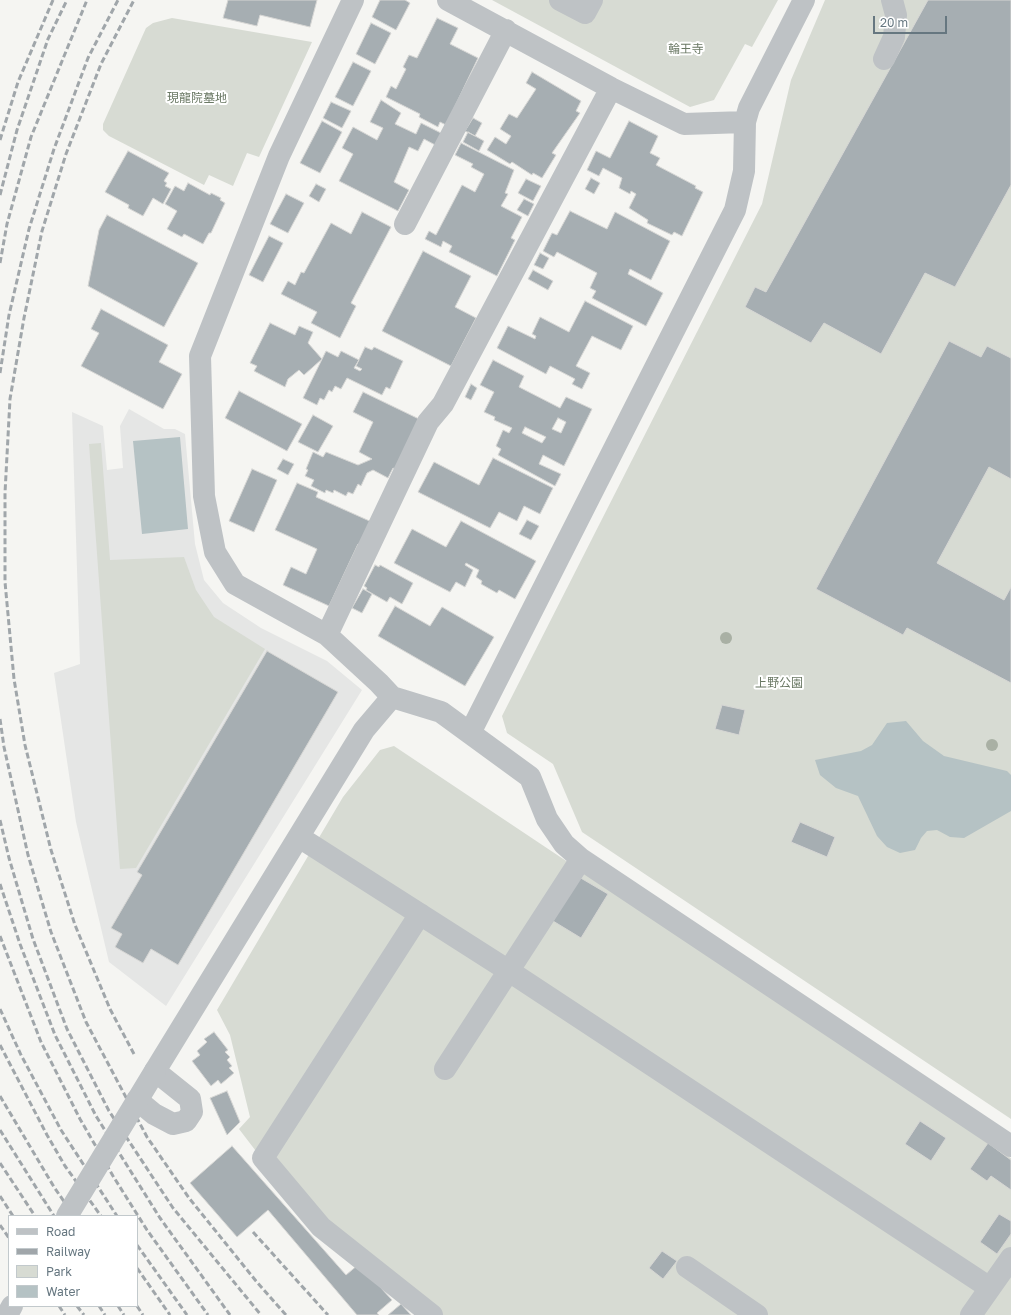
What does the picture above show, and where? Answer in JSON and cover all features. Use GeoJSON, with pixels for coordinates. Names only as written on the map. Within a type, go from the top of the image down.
{"type":"FeatureCollection","features":[{"type":"Feature","properties":{"kind":"street"},"geometry":{"type":"LineString","coordinates":[[353,0],[279,156],[200,356],[204,496],[215,552],[235,584],[326,635],[379,683],[392,697],[441,712],[530,777],[547,819],[564,844],[581,859],[1011,1146]]}},
{"type":"Feature","properties":{"kind":"street"},"geometry":{"type":"LineString","coordinates":[[448,0],[611,88],[684,124],[745,122]]}},
{"type":"Feature","properties":{"kind":"street"},"geometry":{"type":"LineString","coordinates":[[560,0],[585,13],[592,0]]}},
{"type":"Feature","properties":{"kind":"street"},"geometry":{"type":"LineString","coordinates":[[470,733],[735,210],[744,172],[745,122],[749,108],[804,0]]}},
{"type":"Feature","properties":{"kind":"street"},"geometry":{"type":"LineString","coordinates":[[884,59],[894,37],[896,15],[892,0]]}},
{"type":"Feature","properties":{"kind":"street"},"geometry":{"type":"LineString","coordinates":[[405,224],[506,30]]}},
{"type":"Feature","properties":{"kind":"street"},"geometry":{"type":"LineString","coordinates":[[326,635],[428,422],[443,404],[611,88]]}},
{"type":"Feature","properties":{"kind":"street"},"geometry":{"type":"LineString","coordinates":[[68,1215],[364,730],[392,697]]}},
{"type":"Feature","properties":{"kind":"street"},"geometry":{"type":"LineString","coordinates":[[299,837],[509,970],[990,1288]]}},
{"type":"Feature","properties":{"kind":"street"},"geometry":{"type":"LineString","coordinates":[[445,1069],[581,859]]}},
{"type":"Feature","properties":{"kind":"street"},"geometry":{"type":"LineString","coordinates":[[420,914],[263,1158],[321,1227],[432,1315]]}},
{"type":"Feature","properties":{"kind":"street"},"geometry":{"type":"LineString","coordinates":[[138,1100],[154,1114],[173,1124],[186,1121],[192,1112],[190,1099],[155,1071]]}},
{"type":"Feature","properties":{"kind":"street"},"geometry":{"type":"LineString","coordinates":[[971,1315],[1011,1258]]}},
{"type":"Feature","properties":{"kind":"street"},"geometry":{"type":"LineString","coordinates":[[687,1267],[757,1315]]}},
{"type":"Feature","properties":{"kind":"shaded area"},"geometry":{"type":"Polygon","coordinates":[[[129,409],[164,429],[175,429],[185,434],[195,544],[204,580],[223,603],[261,628],[327,661],[362,690],[166,1006],[109,962],[76,822],[54,673],[80,664],[72,412],[103,426],[107,470],[123,468],[120,426],[129,409]]]}},
{"type":"Feature","properties":{"kind":"green space","name":"輪王寺"},"geometry":{"type":"Polygon","coordinates":[[[492,0],[778,0],[752,47],[745,44],[714,100],[690,107],[492,0]]]}},
{"type":"Feature","properties":{"kind":"green space","name":"上野公園"},"geometry":{"type":"Polygon","coordinates":[[[825,0],[1011,0],[1011,1119],[582,832],[553,764],[507,733],[502,716],[762,204],[791,80],[825,0]]]}},
{"type":"Feature","properties":{"kind":"green space","name":"現龍院墓地"},"geometry":{"type":"Polygon","coordinates":[[[172,18],[312,42],[259,157],[247,153],[233,186],[209,175],[204,185],[109,136],[103,130],[103,124],[146,28],[153,23],[172,18]]]}},
{"type":"Feature","properties":{"kind":"green space"},"geometry":{"type":"Polygon","coordinates":[[[101,443],[110,560],[184,557],[196,590],[214,617],[265,649],[136,868],[120,869],[89,444],[101,443]]]}},
{"type":"Feature","properties":{"kind":"green space"},"geometry":{"type":"Polygon","coordinates":[[[394,746],[1011,1158],[1011,1315],[422,1315],[318,1232],[239,1129],[250,1117],[230,1035],[217,1010],[343,797],[380,750],[394,746]]]}},
{"type":"Feature","properties":{"kind":"water"},"geometry":{"type":"Polygon","coordinates":[[[180,437],[188,529],[142,534],[133,441],[180,437]]]}},
{"type":"Feature","properties":{"kind":"water"},"geometry":{"type":"Polygon","coordinates":[[[906,721],[923,741],[944,756],[1007,771],[1011,775],[1011,811],[964,838],[950,837],[937,830],[927,831],[921,838],[915,850],[900,853],[887,847],[877,836],[858,796],[836,788],[820,775],[815,760],[861,751],[872,745],[887,723],[906,721]]]}},
{"type":"Feature","properties":{"kind":"building"},"geometry":{"type":"Polygon","coordinates":[[[228,0],[317,0],[310,27],[260,15],[257,26],[223,18],[228,0]]]}},
{"type":"Feature","properties":{"kind":"building"},"geometry":{"type":"Polygon","coordinates":[[[380,0],[405,0],[410,3],[396,30],[372,17],[380,0]]]}},
{"type":"Feature","properties":{"kind":"building"},"geometry":{"type":"Polygon","coordinates":[[[928,0],[1011,0],[1011,185],[955,287],[925,273],[881,354],[824,323],[811,343],[745,307],[755,287],[766,292],[928,0]]]}},
{"type":"Feature","properties":{"kind":"building"},"geometry":{"type":"Polygon","coordinates":[[[437,18],[458,28],[450,44],[478,58],[446,125],[440,122],[438,127],[419,117],[420,114],[386,97],[391,86],[396,89],[406,69],[403,67],[409,55],[417,58],[437,18]]]}},
{"type":"Feature","properties":{"kind":"building"},"geometry":{"type":"Polygon","coordinates":[[[371,23],[391,33],[375,64],[356,54],[371,23]]]}},
{"type":"Feature","properties":{"kind":"building"},"geometry":{"type":"Polygon","coordinates":[[[353,62],[371,71],[353,106],[335,97],[353,62]]]}},
{"type":"Feature","properties":{"kind":"building"},"geometry":{"type":"Polygon","coordinates":[[[532,72],[581,101],[576,111],[580,113],[552,153],[556,155],[542,178],[533,173],[532,175],[512,162],[510,164],[487,150],[495,137],[506,144],[511,136],[500,129],[509,114],[517,118],[536,89],[526,83],[532,72]]]}},
{"type":"Feature","properties":{"kind":"building"},"geometry":{"type":"Polygon","coordinates":[[[381,100],[401,113],[395,124],[416,134],[421,123],[443,134],[437,146],[424,139],[418,151],[409,147],[394,182],[409,190],[398,211],[339,181],[353,154],[342,148],[353,127],[377,140],[383,128],[370,122],[381,100]]]}},
{"type":"Feature","properties":{"kind":"building"},"geometry":{"type":"Polygon","coordinates":[[[331,102],[351,111],[342,128],[323,118],[331,102]]]}},
{"type":"Feature","properties":{"kind":"building"},"geometry":{"type":"Polygon","coordinates":[[[473,118],[482,123],[475,136],[465,131],[473,118]]]}},
{"type":"Feature","properties":{"kind":"building"},"geometry":{"type":"Polygon","coordinates":[[[322,121],[342,132],[320,173],[300,163],[322,121]]]}},
{"type":"Feature","properties":{"kind":"building"},"geometry":{"type":"Polygon","coordinates":[[[629,121],[658,136],[650,153],[660,158],[656,165],[696,186],[695,188],[703,192],[682,236],[674,232],[672,235],[647,223],[648,220],[629,208],[636,194],[631,191],[630,194],[619,188],[622,178],[603,168],[599,176],[587,170],[596,151],[610,158],[629,121]]]}},
{"type":"Feature","properties":{"kind":"building"},"geometry":{"type":"Polygon","coordinates":[[[468,132],[484,141],[479,151],[463,142],[468,132]]]}},
{"type":"Feature","properties":{"kind":"building"},"geometry":{"type":"Polygon","coordinates":[[[461,143],[514,170],[505,193],[508,194],[501,206],[522,217],[511,238],[515,240],[497,276],[449,252],[452,246],[443,241],[441,247],[425,239],[429,231],[436,235],[462,185],[475,192],[484,174],[471,167],[473,164],[455,155],[461,143]]]}},
{"type":"Feature","properties":{"kind":"building"},"geometry":{"type":"Polygon","coordinates":[[[128,151],[169,173],[164,181],[167,183],[165,186],[171,189],[163,204],[153,198],[143,216],[128,208],[129,205],[105,192],[128,151]]]}},
{"type":"Feature","properties":{"kind":"building"},"geometry":{"type":"Polygon","coordinates":[[[591,178],[600,183],[594,194],[585,189],[591,178]]]}},
{"type":"Feature","properties":{"kind":"building"},"geometry":{"type":"Polygon","coordinates":[[[526,179],[541,186],[533,201],[518,193],[526,179]]]}},
{"type":"Feature","properties":{"kind":"building"},"geometry":{"type":"Polygon","coordinates":[[[188,183],[210,195],[211,193],[221,198],[220,200],[225,203],[211,233],[209,233],[203,244],[184,234],[182,237],[167,229],[177,211],[165,204],[175,186],[184,191],[188,183]]]}},
{"type":"Feature","properties":{"kind":"building"},"geometry":{"type":"Polygon","coordinates":[[[316,184],[326,189],[319,202],[309,196],[316,184]]]}},
{"type":"Feature","properties":{"kind":"building"},"geometry":{"type":"Polygon","coordinates":[[[286,194],[304,203],[288,233],[270,224],[286,194]]]}},
{"type":"Feature","properties":{"kind":"building"},"geometry":{"type":"Polygon","coordinates":[[[524,199],[534,204],[528,216],[517,210],[524,199]]]}},
{"type":"Feature","properties":{"kind":"building"},"geometry":{"type":"Polygon","coordinates":[[[570,211],[607,229],[615,212],[670,241],[651,280],[630,269],[628,274],[663,293],[646,326],[592,298],[596,291],[590,288],[597,273],[557,252],[554,257],[543,251],[552,233],[557,235],[570,211]]]}},
{"type":"Feature","properties":{"kind":"building"},"geometry":{"type":"Polygon","coordinates":[[[362,212],[391,227],[351,303],[356,306],[340,338],[311,323],[317,312],[281,294],[288,281],[295,285],[301,272],[304,273],[331,223],[351,234],[362,212]]]}},
{"type":"Feature","properties":{"kind":"building"},"geometry":{"type":"Polygon","coordinates":[[[107,215],[198,263],[164,327],[88,286],[99,230],[107,215]]]}},
{"type":"Feature","properties":{"kind":"building"},"geometry":{"type":"Polygon","coordinates":[[[269,236],[283,243],[263,282],[249,275],[269,236]]]}},
{"type":"Feature","properties":{"kind":"building"},"geometry":{"type":"Polygon","coordinates":[[[423,251],[471,276],[455,307],[476,318],[451,366],[382,331],[423,251]]]}},
{"type":"Feature","properties":{"kind":"building"},"geometry":{"type":"Polygon","coordinates":[[[540,253],[549,258],[543,269],[534,265],[540,253]]]}},
{"type":"Feature","properties":{"kind":"building"},"geometry":{"type":"Polygon","coordinates":[[[533,270],[553,281],[548,290],[528,279],[533,270]]]}},
{"type":"Feature","properties":{"kind":"building"},"geometry":{"type":"Polygon","coordinates":[[[585,301],[633,326],[621,350],[592,336],[576,366],[590,373],[582,389],[572,384],[575,379],[550,366],[546,374],[497,348],[508,326],[535,339],[536,336],[532,334],[540,317],[569,332],[585,301]]]}},
{"type":"Feature","properties":{"kind":"building"},"geometry":{"type":"Polygon","coordinates":[[[101,309],[168,345],[159,362],[182,374],[163,409],[81,366],[99,333],[91,329],[101,309]]]}},
{"type":"Feature","properties":{"kind":"building"},"geometry":{"type":"Polygon","coordinates":[[[270,323],[295,335],[299,326],[313,332],[308,343],[322,359],[304,375],[299,370],[288,379],[285,387],[254,371],[257,366],[250,363],[270,323]]]}},
{"type":"Feature","properties":{"kind":"building"},"geometry":{"type":"Polygon","coordinates":[[[949,341],[981,357],[987,346],[1011,358],[1011,479],[989,467],[937,563],[1004,600],[1011,587],[1011,683],[907,628],[903,635],[816,589],[949,341]]]}},
{"type":"Feature","properties":{"kind":"building"},"geometry":{"type":"Polygon","coordinates":[[[365,347],[372,350],[374,347],[403,361],[390,389],[386,387],[382,395],[347,378],[341,389],[335,386],[332,392],[329,390],[324,400],[320,398],[317,405],[303,398],[326,351],[338,357],[341,351],[359,360],[365,347]],[[358,361],[354,368],[360,371],[362,369],[356,366],[358,361]]]}},
{"type":"Feature","properties":{"kind":"building"},"geometry":{"type":"Polygon","coordinates":[[[493,360],[524,376],[519,387],[560,408],[566,397],[592,409],[564,466],[543,455],[539,464],[561,474],[555,486],[498,455],[501,449],[496,446],[503,430],[509,433],[512,428],[494,420],[495,417],[484,412],[494,392],[480,385],[493,360]],[[558,418],[552,429],[561,433],[566,422],[558,418]],[[525,427],[522,433],[542,443],[546,437],[525,427]]]}},
{"type":"Feature","properties":{"kind":"building"},"geometry":{"type":"Polygon","coordinates":[[[471,384],[477,388],[471,400],[465,397],[471,384]]]}},
{"type":"Feature","properties":{"kind":"building"},"geometry":{"type":"Polygon","coordinates":[[[239,391],[302,424],[287,451],[225,418],[239,391]]]}},
{"type":"Feature","properties":{"kind":"building"},"geometry":{"type":"Polygon","coordinates":[[[363,392],[419,419],[395,469],[393,468],[388,478],[373,470],[367,473],[361,486],[358,484],[353,494],[348,492],[346,496],[334,490],[333,493],[326,490],[325,493],[311,486],[314,480],[305,476],[308,470],[306,469],[313,452],[323,457],[326,452],[358,465],[372,459],[359,452],[373,422],[353,412],[363,392]]]}},
{"type":"Feature","properties":{"kind":"building"},"geometry":{"type":"Polygon","coordinates":[[[313,415],[333,426],[318,452],[298,442],[313,415]]]}},
{"type":"Feature","properties":{"kind":"building"},"geometry":{"type":"Polygon","coordinates":[[[493,458],[553,488],[540,514],[524,506],[517,521],[499,512],[490,528],[418,492],[434,462],[479,485],[493,458]]]}},
{"type":"Feature","properties":{"kind":"building"},"geometry":{"type":"Polygon","coordinates":[[[283,459],[294,464],[288,475],[277,469],[283,459]]]}},
{"type":"Feature","properties":{"kind":"building"},"geometry":{"type":"Polygon","coordinates":[[[252,469],[277,480],[254,532],[229,521],[252,469]]]}},
{"type":"Feature","properties":{"kind":"building"},"geometry":{"type":"Polygon","coordinates":[[[297,483],[318,492],[316,497],[374,523],[363,546],[358,544],[329,606],[283,585],[291,567],[306,574],[317,549],[275,530],[297,483]]]}},
{"type":"Feature","properties":{"kind":"building"},"geometry":{"type":"Polygon","coordinates":[[[527,520],[539,526],[531,540],[519,534],[527,520]]]}},
{"type":"Feature","properties":{"kind":"building"},"geometry":{"type":"Polygon","coordinates":[[[461,521],[536,561],[515,599],[499,590],[497,593],[481,584],[482,581],[476,577],[479,570],[466,563],[465,565],[473,570],[465,587],[456,582],[450,592],[394,563],[412,529],[446,547],[461,521]]]}},
{"type":"Feature","properties":{"kind":"building"},"geometry":{"type":"Polygon","coordinates":[[[375,565],[379,567],[380,565],[413,583],[402,604],[390,597],[387,602],[366,590],[367,588],[364,586],[375,565]]]}},
{"type":"Feature","properties":{"kind":"building"},"geometry":{"type":"Polygon","coordinates":[[[363,589],[372,594],[362,613],[352,608],[363,589]]]}},
{"type":"Feature","properties":{"kind":"building"},"geometry":{"type":"Polygon","coordinates":[[[395,606],[430,626],[442,607],[494,637],[465,686],[378,636],[395,606]]]}},
{"type":"Feature","properties":{"kind":"building"},"geometry":{"type":"Polygon","coordinates":[[[267,651],[338,692],[178,965],[151,949],[143,963],[115,947],[122,934],[111,928],[142,875],[137,872],[267,651]]]}},
{"type":"Feature","properties":{"kind":"building"},"geometry":{"type":"Polygon","coordinates":[[[722,705],[745,710],[739,735],[715,729],[722,705]]]}},
{"type":"Feature","properties":{"kind":"building"},"geometry":{"type":"Polygon","coordinates":[[[800,822],[835,837],[827,857],[791,842],[800,822]]]}},
{"type":"Feature","properties":{"kind":"building"},"geometry":{"type":"Polygon","coordinates":[[[579,877],[608,894],[581,938],[553,921],[579,877]]]}},
{"type":"Feature","properties":{"kind":"building"},"geometry":{"type":"Polygon","coordinates":[[[214,1032],[228,1050],[225,1052],[230,1057],[227,1060],[232,1066],[229,1068],[234,1073],[221,1084],[218,1080],[211,1086],[192,1061],[200,1055],[197,1051],[207,1042],[204,1039],[214,1032]]]}},
{"type":"Feature","properties":{"kind":"building"},"geometry":{"type":"Polygon","coordinates":[[[227,1091],[240,1122],[227,1135],[210,1098],[227,1091]]]}},
{"type":"Feature","properties":{"kind":"building"},"geometry":{"type":"Polygon","coordinates":[[[920,1121],[946,1138],[931,1161],[905,1144],[920,1121]]]}},
{"type":"Feature","properties":{"kind":"building"},"geometry":{"type":"Polygon","coordinates":[[[988,1143],[1011,1160],[1011,1190],[991,1176],[987,1181],[970,1169],[988,1143]]]}},
{"type":"Feature","properties":{"kind":"building"},"geometry":{"type":"Polygon","coordinates":[[[232,1146],[346,1275],[359,1264],[392,1300],[377,1313],[379,1315],[357,1315],[268,1210],[237,1237],[190,1183],[232,1146]]]}},
{"type":"Feature","properties":{"kind":"building"},"geometry":{"type":"Polygon","coordinates":[[[999,1214],[1011,1221],[1011,1234],[997,1254],[980,1242],[999,1214]]]}},
{"type":"Feature","properties":{"kind":"building"},"geometry":{"type":"Polygon","coordinates":[[[662,1251],[677,1261],[663,1279],[649,1268],[662,1251]]]}},
{"type":"Feature","properties":{"kind":"building"},"geometry":{"type":"Polygon","coordinates":[[[401,1304],[411,1315],[388,1315],[401,1304]]]}},
{"type":"Feature","properties":{"kind":"railway"},"geometry":{"type":"LineString","coordinates":[[0,140],[18,82],[53,0]]}},
{"type":"Feature","properties":{"kind":"railway"},"geometry":{"type":"LineString","coordinates":[[0,195],[17,130],[48,39],[67,0]]}},
{"type":"Feature","properties":{"kind":"railway"},"geometry":{"type":"LineString","coordinates":[[0,263],[7,224],[31,137],[87,0]]}},
{"type":"Feature","properties":{"kind":"railway"},"geometry":{"type":"LineString","coordinates":[[0,373],[9,315],[29,229],[54,149],[88,58],[118,0]]}},
{"type":"Feature","properties":{"kind":"railway"},"geometry":{"type":"LineString","coordinates":[[134,0],[101,64],[66,154],[42,231],[24,318],[10,399],[5,493],[5,582],[14,679],[25,745],[51,850],[75,925],[110,1009],[134,1054]]}},
{"type":"Feature","properties":{"kind":"railway"},"geometry":{"type":"LineString","coordinates":[[0,719],[4,747],[28,855],[51,932],[86,1022],[147,1137],[189,1198],[256,1281],[286,1315]]}},
{"type":"Feature","properties":{"kind":"railway"},"geometry":{"type":"LineString","coordinates":[[0,820],[9,858],[33,939],[67,1029],[109,1111],[173,1208],[261,1315]]}},
{"type":"Feature","properties":{"kind":"railway"},"geometry":{"type":"LineString","coordinates":[[0,884],[20,944],[55,1035],[96,1116],[160,1218],[230,1315]]}},
{"type":"Feature","properties":{"kind":"railway"},"geometry":{"type":"LineString","coordinates":[[0,936],[41,1042],[80,1119],[138,1215]]}},
{"type":"Feature","properties":{"kind":"railway"},"geometry":{"type":"LineString","coordinates":[[0,1009],[21,1055],[61,1130],[116,1215]]}},
{"type":"Feature","properties":{"kind":"railway"},"geometry":{"type":"LineString","coordinates":[[0,1045],[65,1166],[100,1215]]}},
{"type":"Feature","properties":{"kind":"railway"},"geometry":{"type":"LineString","coordinates":[[0,1096],[54,1187],[73,1215]]}},
{"type":"Feature","properties":{"kind":"railway"},"geometry":{"type":"LineString","coordinates":[[0,1130],[53,1215]]}},
{"type":"Feature","properties":{"kind":"railway"},"geometry":{"type":"LineString","coordinates":[[0,1163],[34,1215]]}},
{"type":"Feature","properties":{"kind":"railway"},"geometry":{"type":"LineString","coordinates":[[0,1196],[12,1215]]}},
{"type":"Feature","properties":{"kind":"railway"},"geometry":{"type":"LineString","coordinates":[[138,1216],[208,1315]]}},
{"type":"Feature","properties":{"kind":"railway"},"geometry":{"type":"LineString","coordinates":[[0,1225],[8,1237]]}},
{"type":"Feature","properties":{"kind":"railway"},"geometry":{"type":"LineString","coordinates":[[253,1232],[328,1315]]}},
{"type":"Feature","properties":{"kind":"railway"},"geometry":{"type":"LineString","coordinates":[[138,1246],[187,1315]]}},
{"type":"Feature","properties":{"kind":"railway"},"geometry":{"type":"LineString","coordinates":[[138,1269],[170,1315]]}},
{"type":"Feature","properties":{"kind":"railway"},"geometry":{"type":"LineString","coordinates":[[60,1307],[65,1315]]}},
{"type":"Feature","properties":{"kind":"railway"},"geometry":{"type":"LineString","coordinates":[[78,1307],[84,1315]]}},
{"type":"Feature","properties":{"kind":"railway"},"geometry":{"type":"LineString","coordinates":[[100,1307],[105,1315]]}},
{"type":"Feature","properties":{"kind":"railway"},"geometry":{"type":"LineString","coordinates":[[119,1307],[124,1315]]}},
{"type":"Feature","properties":{"kind":"railway"},"geometry":{"type":"LineString","coordinates":[[138,1307],[143,1315]]}}]}
